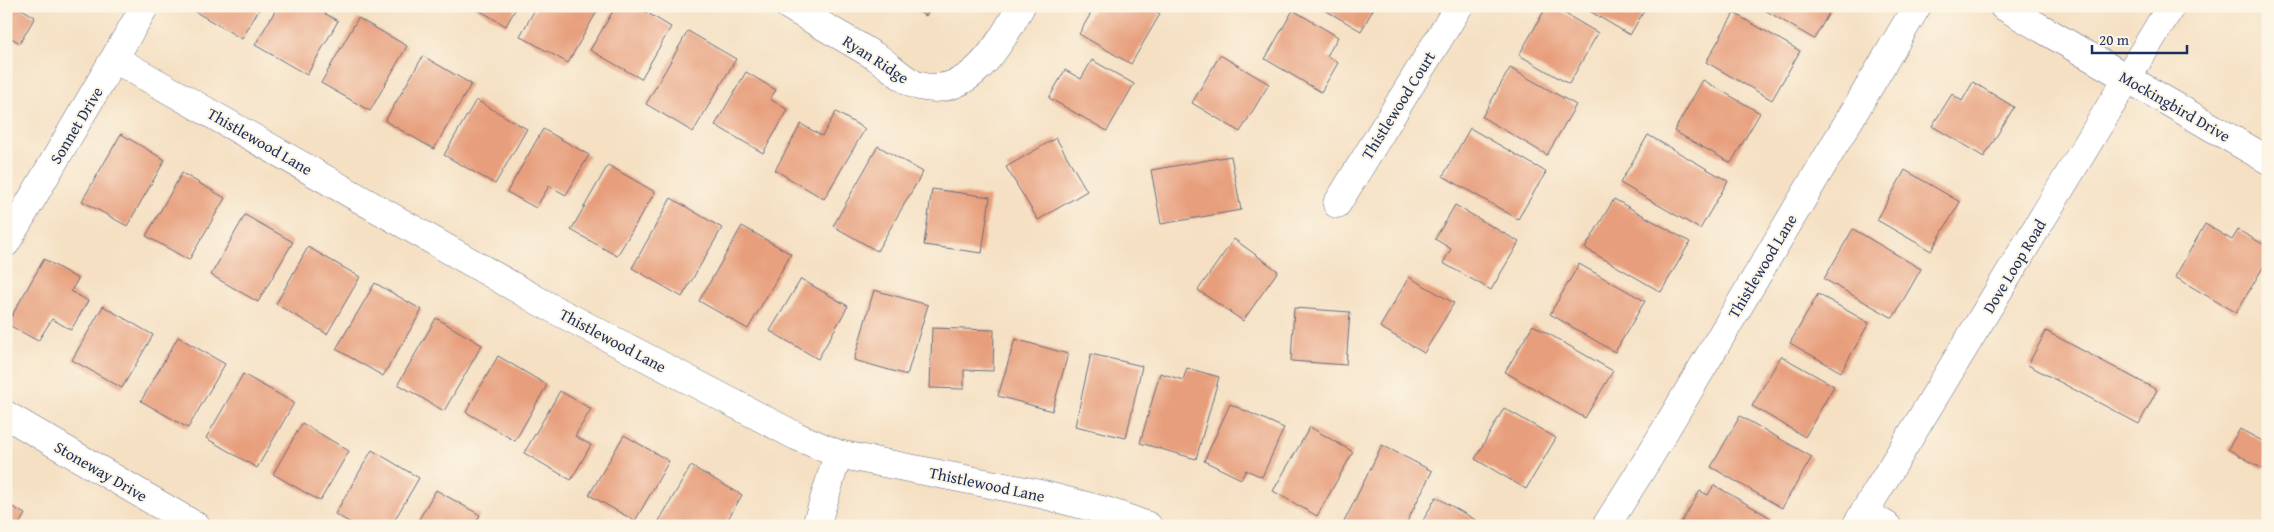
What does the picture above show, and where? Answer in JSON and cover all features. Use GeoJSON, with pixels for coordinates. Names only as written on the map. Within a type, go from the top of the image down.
{"type":"FeatureCollection","features":[{"type":"Feature","properties":{"kind":"street","name":"Sonnet Drive"},"geometry":{"type":"LineString","coordinates":[[6,242],[145,6]]}},
{"type":"Feature","properties":{"kind":"street","name":"Ryan Ridge"},"geometry":{"type":"LineString","coordinates":[[789,6],[879,59],[917,86],[942,88],[968,77],[993,54],[1021,6]]}},
{"type":"Feature","properties":{"kind":"street","name":"Thistlewood Court"},"geometry":{"type":"LineString","coordinates":[[1337,204],[1459,6]]}},
{"type":"Feature","properties":{"kind":"street","name":"Thistlewood Lane"},"geometry":{"type":"LineString","coordinates":[[1606,526],[1917,6]]}},
{"type":"Feature","properties":{"kind":"street","name":"Mockingbird Drive"},"geometry":{"type":"LineString","coordinates":[[2004,6],[2268,160]]}},
{"type":"Feature","properties":{"kind":"street","name":"Dove Loop Road"},"geometry":{"type":"LineString","coordinates":[[1869,521],[2171,6]]}},
{"type":"Feature","properties":{"kind":"street","name":"Thistlewood Lane"},"geometry":{"type":"LineString","coordinates":[[115,59],[544,304],[796,436],[838,454],[1040,494],[1106,510],[1148,526]]}},
{"type":"Feature","properties":{"kind":"street","name":"Stoneway Drive"},"geometry":{"type":"LineString","coordinates":[[6,415],[196,526]]}},
{"type":"Feature","properties":{"kind":"street"},"geometry":{"type":"LineString","coordinates":[[816,526],[838,454]]}},
{"type":"Feature","properties":{"kind":"building"},"geometry":{"type":"Polygon","coordinates":[[[6,6],[17,6],[35,17],[20,43],[6,35],[6,6]]]}},
{"type":"Feature","properties":{"kind":"building"},"geometry":{"type":"Polygon","coordinates":[[[196,6],[261,6],[242,39],[194,11],[196,6]]]}},
{"type":"Feature","properties":{"kind":"building"},"geometry":{"type":"Polygon","coordinates":[[[278,6],[312,6],[338,21],[307,75],[255,45],[278,6]]]}},
{"type":"Feature","properties":{"kind":"building"},"geometry":{"type":"Polygon","coordinates":[[[472,6],[517,6],[506,26],[472,6]]]}},
{"type":"Feature","properties":{"kind":"building"},"geometry":{"type":"Polygon","coordinates":[[[537,6],[600,6],[568,63],[520,36],[537,6]]]}},
{"type":"Feature","properties":{"kind":"building"},"geometry":{"type":"Polygon","coordinates":[[[616,6],[636,6],[671,27],[641,79],[590,50],[616,6]]]}},
{"type":"Feature","properties":{"kind":"building"},"geometry":{"type":"Polygon","coordinates":[[[909,6],[932,6],[926,16],[909,6]]]}},
{"type":"Feature","properties":{"kind":"building"},"geometry":{"type":"Polygon","coordinates":[[[1095,6],[1147,6],[1160,14],[1131,64],[1079,34],[1095,6]]]}},
{"type":"Feature","properties":{"kind":"building"},"geometry":{"type":"Polygon","coordinates":[[[1318,6],[1375,6],[1361,31],[1318,6]]]}},
{"type":"Feature","properties":{"kind":"building"},"geometry":{"type":"Polygon","coordinates":[[[1547,6],[1552,6],[1598,33],[1569,84],[1519,55],[1547,6]]]}},
{"type":"Feature","properties":{"kind":"building"},"geometry":{"type":"Polygon","coordinates":[[[1581,6],[1647,6],[1630,35],[1581,6]]]}},
{"type":"Feature","properties":{"kind":"building"},"geometry":{"type":"Polygon","coordinates":[[[1758,6],[1833,6],[1814,39],[1758,6]]]}},
{"type":"Feature","properties":{"kind":"building"},"geometry":{"type":"Polygon","coordinates":[[[1293,10],[1338,37],[1327,56],[1338,63],[1321,92],[1265,59],[1293,10]]]}},
{"type":"Feature","properties":{"kind":"building"},"geometry":{"type":"Polygon","coordinates":[[[1734,13],[1800,51],[1772,100],[1706,62],[1734,13]]]}},
{"type":"Feature","properties":{"kind":"building"},"geometry":{"type":"Polygon","coordinates":[[[358,18],[407,46],[370,111],[321,83],[358,18]]]}},
{"type":"Feature","properties":{"kind":"building"},"geometry":{"type":"Polygon","coordinates":[[[688,31],[736,59],[693,132],[646,104],[688,31]]]}},
{"type":"Feature","properties":{"kind":"building"},"geometry":{"type":"Polygon","coordinates":[[[1220,55],[1269,84],[1240,132],[1192,103],[1220,55]]]}},
{"type":"Feature","properties":{"kind":"building"},"geometry":{"type":"Polygon","coordinates":[[[423,56],[471,84],[434,149],[385,121],[423,56]]]}},
{"type":"Feature","properties":{"kind":"building"},"geometry":{"type":"Polygon","coordinates":[[[1092,60],[1134,84],[1107,131],[1049,98],[1065,70],[1081,79],[1092,60]]]}},
{"type":"Feature","properties":{"kind":"building"},"geometry":{"type":"Polygon","coordinates":[[[1510,68],[1576,105],[1547,155],[1482,117],[1510,68]]]}},
{"type":"Feature","properties":{"kind":"building"},"geometry":{"type":"Polygon","coordinates":[[[746,72],[776,90],[770,99],[788,110],[763,153],[715,125],[746,72]]]}},
{"type":"Feature","properties":{"kind":"building"},"geometry":{"type":"Polygon","coordinates":[[[1703,80],[1760,113],[1731,163],[1674,131],[1703,80]]]}},
{"type":"Feature","properties":{"kind":"building"},"geometry":{"type":"Polygon","coordinates":[[[1973,82],[2014,107],[1984,157],[1932,126],[1952,94],[1962,101],[1973,82]]]}},
{"type":"Feature","properties":{"kind":"building"},"geometry":{"type":"Polygon","coordinates":[[[476,100],[527,129],[495,184],[444,155],[476,100]]]}},
{"type":"Feature","properties":{"kind":"building"},"geometry":{"type":"Polygon","coordinates":[[[836,112],[865,129],[824,199],[775,170],[801,124],[822,136],[836,112]]]}},
{"type":"Feature","properties":{"kind":"building"},"geometry":{"type":"Polygon","coordinates":[[[1470,128],[1546,172],[1518,219],[1443,176],[1470,128]]]}},
{"type":"Feature","properties":{"kind":"building"},"geometry":{"type":"Polygon","coordinates":[[[543,129],[589,155],[566,195],[549,186],[536,208],[507,192],[543,129]]]}},
{"type":"Feature","properties":{"kind":"building"},"geometry":{"type":"Polygon","coordinates":[[[121,134],[165,160],[127,226],[82,201],[121,134]]]}},
{"type":"Feature","properties":{"kind":"building"},"geometry":{"type":"Polygon","coordinates":[[[1648,135],[1728,181],[1700,229],[1620,183],[1648,135]]]}},
{"type":"Feature","properties":{"kind":"building"},"geometry":{"type":"Polygon","coordinates":[[[1056,138],[1087,191],[1038,220],[1006,167],[1056,138]]]}},
{"type":"Feature","properties":{"kind":"building"},"geometry":{"type":"Polygon","coordinates":[[[878,146],[923,172],[877,251],[833,226],[878,146]]]}},
{"type":"Feature","properties":{"kind":"building"},"geometry":{"type":"Polygon","coordinates":[[[1231,156],[1241,210],[1161,224],[1151,170],[1231,156]]]}},
{"type":"Feature","properties":{"kind":"building"},"geometry":{"type":"Polygon","coordinates":[[[608,165],[655,192],[617,256],[571,230],[608,165]]]}},
{"type":"Feature","properties":{"kind":"building"},"geometry":{"type":"Polygon","coordinates":[[[1905,170],[1960,202],[1931,251],[1877,220],[1905,170]]]}},
{"type":"Feature","properties":{"kind":"building"},"geometry":{"type":"Polygon","coordinates":[[[182,173],[225,198],[189,260],[146,236],[182,173]]]}},
{"type":"Feature","properties":{"kind":"building"},"geometry":{"type":"Polygon","coordinates":[[[932,189],[990,197],[982,253],[924,245],[932,189]]]}},
{"type":"Feature","properties":{"kind":"building"},"geometry":{"type":"Polygon","coordinates":[[[671,198],[722,228],[682,297],[632,268],[671,198]]]}},
{"type":"Feature","properties":{"kind":"building"},"geometry":{"type":"Polygon","coordinates":[[[1614,199],[1690,242],[1661,292],[1585,248],[1614,199]]]}},
{"type":"Feature","properties":{"kind":"building"},"geometry":{"type":"Polygon","coordinates":[[[1455,205],[1519,242],[1491,290],[1443,263],[1451,249],[1435,239],[1455,205]]]}},
{"type":"Feature","properties":{"kind":"building"},"geometry":{"type":"Polygon","coordinates":[[[245,215],[293,242],[258,302],[211,275],[245,215]]]}},
{"type":"Feature","properties":{"kind":"building"},"geometry":{"type":"Polygon","coordinates":[[[2205,224],[2232,240],[2238,230],[2268,247],[2268,259],[2236,313],[2175,277],[2205,224]]]}},
{"type":"Feature","properties":{"kind":"building"},"geometry":{"type":"Polygon","coordinates":[[[742,226],[791,254],[748,329],[699,301],[742,226]]]}},
{"type":"Feature","properties":{"kind":"building"},"geometry":{"type":"Polygon","coordinates":[[[1853,229],[1921,269],[1893,318],[1824,279],[1853,229]]]}},
{"type":"Feature","properties":{"kind":"building"},"geometry":{"type":"Polygon","coordinates":[[[1234,239],[1278,271],[1243,321],[1198,290],[1234,239]]]}},
{"type":"Feature","properties":{"kind":"building"},"geometry":{"type":"Polygon","coordinates":[[[308,247],[360,277],[327,334],[276,304],[308,247]]]}},
{"type":"Feature","properties":{"kind":"building"},"geometry":{"type":"Polygon","coordinates":[[[44,259],[78,279],[71,291],[88,301],[71,330],[52,319],[38,341],[7,324],[44,259]]]}},
{"type":"Feature","properties":{"kind":"building"},"geometry":{"type":"Polygon","coordinates":[[[1579,264],[1645,301],[1615,352],[1550,314],[1579,264]]]}},
{"type":"Feature","properties":{"kind":"building"},"geometry":{"type":"Polygon","coordinates":[[[1409,277],[1454,303],[1424,353],[1380,327],[1409,277]]]}},
{"type":"Feature","properties":{"kind":"building"},"geometry":{"type":"Polygon","coordinates":[[[801,279],[848,306],[818,359],[770,331],[801,279]]]}},
{"type":"Feature","properties":{"kind":"building"},"geometry":{"type":"Polygon","coordinates":[[[375,283],[422,310],[383,376],[336,349],[375,283]]]}},
{"type":"Feature","properties":{"kind":"building"},"geometry":{"type":"Polygon","coordinates":[[[874,290],[928,305],[907,375],[854,360],[874,290]]]}},
{"type":"Feature","properties":{"kind":"building"},"geometry":{"type":"Polygon","coordinates":[[[1818,294],[1869,323],[1841,372],[1790,343],[1818,294]]]}},
{"type":"Feature","properties":{"kind":"building"},"geometry":{"type":"Polygon","coordinates":[[[103,306],[153,335],[122,388],[72,360],[103,306]]]}},
{"type":"Feature","properties":{"kind":"building"},"geometry":{"type":"Polygon","coordinates":[[[1294,308],[1350,312],[1346,365],[1291,361],[1294,308]]]}},
{"type":"Feature","properties":{"kind":"building"},"geometry":{"type":"Polygon","coordinates":[[[436,318],[482,345],[444,411],[398,384],[436,318]]]}},
{"type":"Feature","properties":{"kind":"building"},"geometry":{"type":"Polygon","coordinates":[[[1533,325],[1613,371],[1585,418],[1505,372],[1533,325]]]}},
{"type":"Feature","properties":{"kind":"building"},"geometry":{"type":"Polygon","coordinates":[[[932,328],[994,330],[993,371],[964,370],[964,389],[930,388],[932,328]]]}},
{"type":"Feature","properties":{"kind":"building"},"geometry":{"type":"Polygon","coordinates":[[[2046,331],[2157,390],[2139,424],[2028,365],[2046,331]]]}},
{"type":"Feature","properties":{"kind":"building"},"geometry":{"type":"Polygon","coordinates":[[[178,337],[225,364],[188,428],[141,401],[178,337]]]}},
{"type":"Feature","properties":{"kind":"building"},"geometry":{"type":"Polygon","coordinates":[[[1015,339],[1068,354],[1052,411],[998,396],[1015,339]]]}},
{"type":"Feature","properties":{"kind":"building"},"geometry":{"type":"Polygon","coordinates":[[[1091,354],[1142,366],[1126,438],[1075,426],[1091,354]]]}},
{"type":"Feature","properties":{"kind":"building"},"geometry":{"type":"Polygon","coordinates":[[[498,356],[547,385],[515,441],[466,412],[498,356]]]}},
{"type":"Feature","properties":{"kind":"building"},"geometry":{"type":"Polygon","coordinates":[[[1781,356],[1834,386],[1805,437],[1752,406],[1781,356]]]}},
{"type":"Feature","properties":{"kind":"building"},"geometry":{"type":"Polygon","coordinates":[[[1187,368],[1219,377],[1196,459],[1140,443],[1160,373],[1183,380],[1187,368]]]}},
{"type":"Feature","properties":{"kind":"building"},"geometry":{"type":"Polygon","coordinates":[[[243,374],[294,403],[257,468],[206,438],[243,374]]]}},
{"type":"Feature","properties":{"kind":"building"},"geometry":{"type":"Polygon","coordinates":[[[560,391],[591,409],[575,436],[591,445],[571,480],[524,453],[560,391]]]}},
{"type":"Feature","properties":{"kind":"building"},"geometry":{"type":"Polygon","coordinates":[[[1230,404],[1284,428],[1262,477],[1246,470],[1241,479],[1204,461],[1230,404]]]}},
{"type":"Feature","properties":{"kind":"building"},"geometry":{"type":"Polygon","coordinates":[[[1504,408],[1556,438],[1526,489],[1475,459],[1504,408]]]}},
{"type":"Feature","properties":{"kind":"building"},"geometry":{"type":"Polygon","coordinates":[[[1740,416],[1812,457],[1782,508],[1711,467],[1740,416]]]}},
{"type":"Feature","properties":{"kind":"building"},"geometry":{"type":"Polygon","coordinates":[[[302,423],[349,451],[320,501],[273,474],[302,423]]]}},
{"type":"Feature","properties":{"kind":"building"},"geometry":{"type":"Polygon","coordinates":[[[1310,427],[1353,452],[1317,516],[1273,491],[1310,427]]]}},
{"type":"Feature","properties":{"kind":"building"},"geometry":{"type":"Polygon","coordinates":[[[2240,429],[2268,444],[2268,462],[2263,469],[2228,449],[2240,429]]]}},
{"type":"Feature","properties":{"kind":"building"},"geometry":{"type":"Polygon","coordinates":[[[624,435],[669,461],[635,521],[589,495],[624,435]]]}},
{"type":"Feature","properties":{"kind":"building"},"geometry":{"type":"Polygon","coordinates":[[[1382,445],[1432,471],[1405,526],[1345,526],[1343,524],[1382,445]]]}},
{"type":"Feature","properties":{"kind":"building"},"geometry":{"type":"Polygon","coordinates":[[[372,450],[419,478],[391,526],[356,526],[335,514],[372,450]]]}},
{"type":"Feature","properties":{"kind":"building"},"geometry":{"type":"Polygon","coordinates":[[[691,466],[742,495],[724,526],[656,526],[691,466]]]}},
{"type":"Feature","properties":{"kind":"building"},"geometry":{"type":"Polygon","coordinates":[[[1714,485],[1771,518],[1766,526],[1679,526],[1700,491],[1708,495],[1714,485]]]}},
{"type":"Feature","properties":{"kind":"building"},"geometry":{"type":"Polygon","coordinates":[[[436,490],[480,515],[474,526],[415,526],[436,490]]]}},
{"type":"Feature","properties":{"kind":"building"},"geometry":{"type":"Polygon","coordinates":[[[1436,497],[1486,526],[1420,526],[1436,497]]]}},
{"type":"Feature","properties":{"kind":"building"},"geometry":{"type":"Polygon","coordinates":[[[6,503],[25,514],[18,526],[6,526],[6,503]]]}}]}
